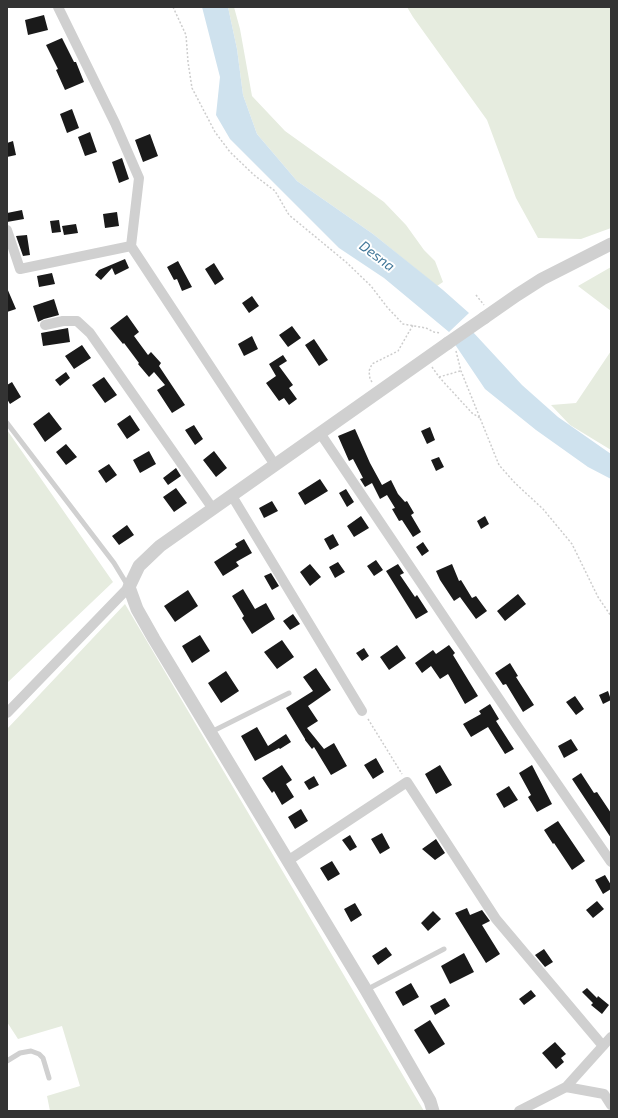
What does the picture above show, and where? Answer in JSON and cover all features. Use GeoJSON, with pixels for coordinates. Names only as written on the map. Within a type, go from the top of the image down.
{"type":"FeatureCollection","features":[{"type":"Feature","properties":{"kind":"street"},"geometry":{"type":"LineString","coordinates":[[58,7],[116,123],[139,178],[131,246],[275,465]]}},
{"type":"Feature","properties":{"kind":"street"},"geometry":{"type":"LineString","coordinates":[[7,230],[20,269],[131,246]]}},
{"type":"Feature","properties":{"kind":"street"},"geometry":{"type":"LineString","coordinates":[[7,713],[129,587],[139,566],[160,546],[516,295],[542,279],[611,244]]}},
{"type":"Feature","properties":{"kind":"street"},"geometry":{"type":"LineString","coordinates":[[45,325],[63,321],[77,321],[90,333],[213,509]]}},
{"type":"Feature","properties":{"kind":"street"},"geometry":{"type":"LineString","coordinates":[[320,433],[520,730],[611,862]]}},
{"type":"Feature","properties":{"kind":"street"},"geometry":{"type":"LineString","coordinates":[[232,496],[362,711]]}},
{"type":"Feature","properties":{"kind":"street"},"geometry":{"type":"LineString","coordinates":[[129,587],[137,610],[366,990],[430,1101],[433,1111]]}},
{"type":"Feature","properties":{"kind":"street"},"geometry":{"type":"LineString","coordinates":[[289,860],[407,782],[496,919],[603,1046]]}},
{"type":"Feature","properties":{"kind":"street"},"geometry":{"type":"LineString","coordinates":[[519,1111],[566,1087],[611,1038]]}},
{"type":"Feature","properties":{"kind":"street"},"geometry":{"type":"LineString","coordinates":[[566,1087],[604,1094],[611,1105]]}},
{"type":"Feature","properties":{"kind":"lane"},"geometry":{"type":"LineString","coordinates":[[7,423],[114,563],[129,587]]}},
{"type":"Feature","properties":{"kind":"lane"},"geometry":{"type":"LineString","coordinates":[[211,733],[289,693]]}},
{"type":"Feature","properties":{"kind":"lane"},"geometry":{"type":"LineString","coordinates":[[366,990],[444,949]]}},
{"type":"Feature","properties":{"kind":"lane"},"geometry":{"type":"LineString","coordinates":[[7,1061],[20,1053],[31,1051],[39,1054],[43,1058],[49,1078]]}},
{"type":"Feature","properties":{"kind":"path"},"geometry":{"type":"LineString","coordinates":[[173,7],[186,35],[192,88],[215,132],[230,152],[254,175],[275,191],[289,215],[346,262],[371,286],[387,307],[403,324],[413,326],[449,342],[499,465],[514,483],[543,509],[572,544],[598,597],[611,616]]}},
{"type":"Feature","properties":{"kind":"path"},"geometry":{"type":"LineString","coordinates":[[379,392],[370,379],[369,371],[372,364],[398,351],[413,326]]}},
{"type":"Feature","properties":{"kind":"path"},"geometry":{"type":"LineString","coordinates":[[461,371],[439,377],[472,413],[480,418]]}},
{"type":"Feature","properties":{"kind":"path"},"geometry":{"type":"LineString","coordinates":[[362,711],[407,782]]}},
{"type":"Feature","properties":{"kind":"shaded area"},"geometry":{"type":"Polygon","coordinates":[[[228,7],[234,7],[240,29],[252,96],[285,131],[384,202],[406,225],[424,250],[435,261],[443,282],[437,286],[373,234],[297,181],[257,134],[243,95],[237,49],[228,7]]]}},
{"type":"Feature","properties":{"kind":"shaded area"},"geometry":{"type":"Polygon","coordinates":[[[407,7],[611,7],[611,228],[581,239],[538,238],[516,198],[487,120],[407,7]]]}},
{"type":"Feature","properties":{"kind":"shaded area"},"geometry":{"type":"Polygon","coordinates":[[[611,267],[611,311],[578,286],[611,267]]]}},
{"type":"Feature","properties":{"kind":"shaded area"},"geometry":{"type":"Polygon","coordinates":[[[611,351],[611,450],[570,425],[551,405],[576,403],[611,351]]]}},
{"type":"Feature","properties":{"kind":"shaded area"},"geometry":{"type":"Polygon","coordinates":[[[7,430],[113,582],[7,683],[7,430]]]}},
{"type":"Feature","properties":{"kind":"shaded area"},"geometry":{"type":"Polygon","coordinates":[[[125,604],[424,1111],[50,1111],[47,1096],[80,1086],[62,1026],[18,1039],[7,1022],[7,729],[125,604]]]}},
{"type":"Feature","properties":{"kind":"water","name":"Desna"},"geometry":{"type":"Polygon","coordinates":[[[202,7],[228,7],[237,49],[243,95],[257,134],[297,181],[373,234],[443,290],[469,313],[449,332],[384,278],[339,248],[230,139],[216,115],[220,77],[202,7]]]}},
{"type":"Feature","properties":{"kind":"water"},"geometry":{"type":"Polygon","coordinates":[[[472,331],[522,385],[558,417],[611,454],[611,479],[588,467],[536,430],[485,389],[454,343],[472,331]]]}},
{"type":"Feature","properties":{"kind":"building"},"geometry":{"type":"Polygon","coordinates":[[[44,15],[48,30],[28,35],[25,20],[44,15]]]}},
{"type":"Feature","properties":{"kind":"building"},"geometry":{"type":"Polygon","coordinates":[[[62,38],[74,62],[76,62],[84,82],[65,90],[56,70],[58,69],[46,45],[62,38]]]}},
{"type":"Feature","properties":{"kind":"building"},"geometry":{"type":"Polygon","coordinates":[[[72,109],[79,128],[67,133],[60,114],[72,109]]]}},
{"type":"Feature","properties":{"kind":"building"},"geometry":{"type":"Polygon","coordinates":[[[90,132],[97,152],[85,156],[78,137],[90,132]]]}},
{"type":"Feature","properties":{"kind":"building"},"geometry":{"type":"Polygon","coordinates":[[[150,134],[158,156],[143,162],[135,140],[150,134]]]}},
{"type":"Feature","properties":{"kind":"building"},"geometry":{"type":"Polygon","coordinates":[[[13,141],[16,155],[7,157],[7,143],[13,141]]]}},
{"type":"Feature","properties":{"kind":"building"},"geometry":{"type":"Polygon","coordinates":[[[122,158],[129,179],[119,183],[112,162],[122,158]]]}},
{"type":"Feature","properties":{"kind":"building"},"geometry":{"type":"Polygon","coordinates":[[[22,210],[24,219],[7,222],[7,213],[22,210]]]}},
{"type":"Feature","properties":{"kind":"building"},"geometry":{"type":"Polygon","coordinates":[[[117,212],[119,226],[105,228],[103,214],[117,212]]]}},
{"type":"Feature","properties":{"kind":"building"},"geometry":{"type":"Polygon","coordinates":[[[59,220],[61,232],[52,233],[50,221],[59,220]]]}},
{"type":"Feature","properties":{"kind":"building"},"geometry":{"type":"Polygon","coordinates":[[[76,224],[78,233],[64,235],[62,226],[76,224]]]}},
{"type":"Feature","properties":{"kind":"building"},"geometry":{"type":"Polygon","coordinates":[[[27,235],[30,255],[23,256],[16,236],[27,235]]]}},
{"type":"Feature","properties":{"kind":"building"},"geometry":{"type":"Polygon","coordinates":[[[125,259],[129,268],[115,275],[112,268],[101,280],[95,275],[99,270],[125,259]]]}},
{"type":"Feature","properties":{"kind":"building"},"geometry":{"type":"Polygon","coordinates":[[[178,261],[192,287],[182,291],[177,279],[174,280],[167,267],[178,261]]]}},
{"type":"Feature","properties":{"kind":"building"},"geometry":{"type":"Polygon","coordinates":[[[214,263],[224,279],[215,285],[205,269],[214,263]]]}},
{"type":"Feature","properties":{"kind":"building"},"geometry":{"type":"Polygon","coordinates":[[[52,273],[55,284],[39,287],[37,276],[52,273]]]}},
{"type":"Feature","properties":{"kind":"building"},"geometry":{"type":"Polygon","coordinates":[[[7,288],[16,309],[7,312],[7,288]]]}},
{"type":"Feature","properties":{"kind":"building"},"geometry":{"type":"Polygon","coordinates":[[[252,296],[259,306],[249,313],[242,303],[252,296]]]}},
{"type":"Feature","properties":{"kind":"building"},"geometry":{"type":"Polygon","coordinates":[[[54,299],[59,315],[38,322],[33,306],[54,299]]]}},
{"type":"Feature","properties":{"kind":"building"},"geometry":{"type":"Polygon","coordinates":[[[127,315],[139,332],[134,336],[148,355],[151,352],[161,363],[159,366],[185,405],[172,413],[157,390],[165,385],[154,372],[149,377],[124,343],[123,344],[110,328],[127,315]]]}},
{"type":"Feature","properties":{"kind":"building"},"geometry":{"type":"Polygon","coordinates":[[[292,326],[301,338],[288,347],[279,335],[292,326]]]}},
{"type":"Feature","properties":{"kind":"building"},"geometry":{"type":"Polygon","coordinates":[[[68,328],[70,342],[43,346],[41,333],[68,328]]]}},
{"type":"Feature","properties":{"kind":"building"},"geometry":{"type":"Polygon","coordinates":[[[252,336],[258,349],[244,356],[238,344],[252,336]]]}},
{"type":"Feature","properties":{"kind":"building"},"geometry":{"type":"Polygon","coordinates":[[[314,339],[328,360],[319,366],[305,345],[314,339]]]}},
{"type":"Feature","properties":{"kind":"building"},"geometry":{"type":"Polygon","coordinates":[[[82,345],[91,358],[74,369],[65,356],[82,345]]]}},
{"type":"Feature","properties":{"kind":"building"},"geometry":{"type":"Polygon","coordinates":[[[283,355],[287,361],[279,366],[293,385],[289,388],[297,399],[289,405],[284,398],[279,401],[266,383],[276,376],[269,364],[283,355]]]}},
{"type":"Feature","properties":{"kind":"building"},"geometry":{"type":"Polygon","coordinates":[[[66,372],[70,378],[60,386],[55,380],[66,372]]]}},
{"type":"Feature","properties":{"kind":"building"},"geometry":{"type":"Polygon","coordinates":[[[104,377],[117,395],[105,403],[92,385],[104,377]]]}},
{"type":"Feature","properties":{"kind":"building"},"geometry":{"type":"Polygon","coordinates":[[[12,382],[21,397],[10,404],[7,399],[7,385],[12,382]]]}},
{"type":"Feature","properties":{"kind":"building"},"geometry":{"type":"Polygon","coordinates":[[[49,412],[62,429],[45,442],[33,424],[49,412]]]}},
{"type":"Feature","properties":{"kind":"building"},"geometry":{"type":"Polygon","coordinates":[[[130,415],[140,430],[127,439],[117,424],[130,415]]]}},
{"type":"Feature","properties":{"kind":"building"},"geometry":{"type":"Polygon","coordinates":[[[194,425],[203,439],[195,445],[185,430],[194,425]]]}},
{"type":"Feature","properties":{"kind":"building"},"geometry":{"type":"Polygon","coordinates":[[[430,427],[435,440],[427,444],[421,431],[430,427]]]}},
{"type":"Feature","properties":{"kind":"building"},"geometry":{"type":"Polygon","coordinates":[[[355,429],[370,463],[382,485],[391,480],[398,494],[405,502],[407,501],[414,513],[411,515],[421,532],[413,537],[402,520],[399,521],[392,509],[395,508],[387,495],[380,499],[372,483],[365,487],[360,479],[363,478],[353,459],[349,461],[338,436],[355,429]]]}},
{"type":"Feature","properties":{"kind":"building"},"geometry":{"type":"Polygon","coordinates":[[[66,444],[77,457],[66,465],[56,452],[66,444]]]}},
{"type":"Feature","properties":{"kind":"building"},"geometry":{"type":"Polygon","coordinates":[[[149,451],[156,464],[140,473],[133,460],[149,451]]]}},
{"type":"Feature","properties":{"kind":"building"},"geometry":{"type":"Polygon","coordinates":[[[214,451],[227,468],[216,477],[203,460],[214,451]]]}},
{"type":"Feature","properties":{"kind":"building"},"geometry":{"type":"Polygon","coordinates":[[[439,457],[444,467],[436,471],[431,460],[439,457]]]}},
{"type":"Feature","properties":{"kind":"building"},"geometry":{"type":"Polygon","coordinates":[[[109,464],[117,475],[106,483],[98,471],[109,464]]]}},
{"type":"Feature","properties":{"kind":"building"},"geometry":{"type":"Polygon","coordinates":[[[176,468],[181,476],[168,485],[163,478],[176,468]]]}},
{"type":"Feature","properties":{"kind":"building"},"geometry":{"type":"Polygon","coordinates":[[[320,479],[328,491],[305,505],[298,493],[320,479]]]}},
{"type":"Feature","properties":{"kind":"building"},"geometry":{"type":"Polygon","coordinates":[[[176,488],[187,503],[174,512],[163,497],[176,488]]]}},
{"type":"Feature","properties":{"kind":"building"},"geometry":{"type":"Polygon","coordinates":[[[346,489],[354,502],[347,507],[339,493],[346,489]]]}},
{"type":"Feature","properties":{"kind":"building"},"geometry":{"type":"Polygon","coordinates":[[[272,501],[278,511],[264,518],[259,508],[272,501]]]}},
{"type":"Feature","properties":{"kind":"building"},"geometry":{"type":"Polygon","coordinates":[[[361,516],[369,528],[354,537],[347,526],[361,516]]]}},
{"type":"Feature","properties":{"kind":"building"},"geometry":{"type":"Polygon","coordinates":[[[485,516],[489,524],[481,529],[477,521],[485,516]]]}},
{"type":"Feature","properties":{"kind":"building"},"geometry":{"type":"Polygon","coordinates":[[[127,525],[134,535],[119,545],[112,536],[127,525]]]}},
{"type":"Feature","properties":{"kind":"building"},"geometry":{"type":"Polygon","coordinates":[[[333,534],[339,545],[330,550],[324,539],[333,534]]]}},
{"type":"Feature","properties":{"kind":"building"},"geometry":{"type":"Polygon","coordinates":[[[244,539],[252,553],[236,562],[239,566],[223,576],[214,562],[237,547],[235,544],[244,539]]]}},
{"type":"Feature","properties":{"kind":"building"},"geometry":{"type":"Polygon","coordinates":[[[423,542],[429,551],[422,556],[416,547],[423,542]]]}},
{"type":"Feature","properties":{"kind":"building"},"geometry":{"type":"Polygon","coordinates":[[[376,560],[383,570],[374,576],[367,566],[376,560]]]}},
{"type":"Feature","properties":{"kind":"building"},"geometry":{"type":"Polygon","coordinates":[[[338,562],[345,572],[335,578],[329,567],[338,562]]]}},
{"type":"Feature","properties":{"kind":"building"},"geometry":{"type":"Polygon","coordinates":[[[310,564],[321,577],[310,586],[300,572],[310,564]]]}},
{"type":"Feature","properties":{"kind":"building"},"geometry":{"type":"Polygon","coordinates":[[[398,564],[404,573],[400,575],[415,597],[417,595],[428,612],[416,619],[386,571],[398,564]]]}},
{"type":"Feature","properties":{"kind":"building"},"geometry":{"type":"Polygon","coordinates":[[[452,564],[459,581],[461,580],[472,598],[476,596],[487,611],[476,619],[460,597],[454,601],[440,580],[436,571],[452,564]]]}},
{"type":"Feature","properties":{"kind":"building"},"geometry":{"type":"Polygon","coordinates":[[[271,573],[279,586],[272,590],[264,576],[271,573]]]}},
{"type":"Feature","properties":{"kind":"building"},"geometry":{"type":"Polygon","coordinates":[[[243,589],[255,609],[266,603],[275,619],[252,634],[242,618],[244,616],[232,596],[243,589]]]}},
{"type":"Feature","properties":{"kind":"building"},"geometry":{"type":"Polygon","coordinates":[[[188,590],[198,606],[175,622],[164,606],[188,590]]]}},
{"type":"Feature","properties":{"kind":"building"},"geometry":{"type":"Polygon","coordinates":[[[518,594],[526,604],[505,621],[497,611],[518,594]]]}},
{"type":"Feature","properties":{"kind":"building"},"geometry":{"type":"Polygon","coordinates":[[[293,614],[300,624],[290,630],[283,621],[293,614]]]}},
{"type":"Feature","properties":{"kind":"building"},"geometry":{"type":"Polygon","coordinates":[[[200,635],[210,651],[192,663],[182,646],[200,635]]]}},
{"type":"Feature","properties":{"kind":"building"},"geometry":{"type":"Polygon","coordinates":[[[282,640],[294,657],[277,669],[264,652],[282,640]]]}},
{"type":"Feature","properties":{"kind":"building"},"geometry":{"type":"Polygon","coordinates":[[[397,645],[406,658],[389,670],[380,657],[397,645]]]}},
{"type":"Feature","properties":{"kind":"building"},"geometry":{"type":"Polygon","coordinates":[[[449,645],[455,653],[453,655],[478,696],[465,704],[448,674],[440,679],[431,666],[422,673],[415,663],[433,650],[436,654],[449,645]]]}},
{"type":"Feature","properties":{"kind":"building"},"geometry":{"type":"Polygon","coordinates":[[[364,648],[369,656],[362,661],[356,653],[364,648]]]}},
{"type":"Feature","properties":{"kind":"building"},"geometry":{"type":"Polygon","coordinates":[[[510,663],[518,676],[516,677],[534,705],[523,712],[506,684],[503,685],[495,673],[510,663]]]}},
{"type":"Feature","properties":{"kind":"building"},"geometry":{"type":"Polygon","coordinates":[[[316,668],[331,690],[308,706],[318,721],[307,728],[324,749],[334,743],[347,766],[331,775],[314,747],[312,749],[305,740],[286,708],[313,691],[303,677],[316,668]]]}},
{"type":"Feature","properties":{"kind":"building"},"geometry":{"type":"Polygon","coordinates":[[[226,671],[239,691],[221,703],[208,683],[226,671]]]}},
{"type":"Feature","properties":{"kind":"building"},"geometry":{"type":"Polygon","coordinates":[[[608,691],[611,700],[603,704],[599,695],[608,691]]]}},
{"type":"Feature","properties":{"kind":"building"},"geometry":{"type":"Polygon","coordinates":[[[575,696],[584,709],[576,715],[566,702],[575,696]]]}},
{"type":"Feature","properties":{"kind":"building"},"geometry":{"type":"Polygon","coordinates":[[[490,704],[499,719],[496,721],[514,749],[505,754],[488,727],[471,737],[463,724],[481,714],[479,711],[490,704]]]}},
{"type":"Feature","properties":{"kind":"building"},"geometry":{"type":"Polygon","coordinates":[[[257,727],[268,746],[286,734],[291,742],[255,761],[241,736],[257,727]]]}},
{"type":"Feature","properties":{"kind":"building"},"geometry":{"type":"Polygon","coordinates":[[[571,739],[578,750],[564,758],[558,746],[571,739]]]}},
{"type":"Feature","properties":{"kind":"building"},"geometry":{"type":"Polygon","coordinates":[[[376,758],[384,772],[373,779],[364,765],[376,758]]]}},
{"type":"Feature","properties":{"kind":"building"},"geometry":{"type":"Polygon","coordinates":[[[282,765],[292,780],[286,784],[294,797],[282,805],[274,791],[272,793],[262,778],[282,765]]]}},
{"type":"Feature","properties":{"kind":"building"},"geometry":{"type":"Polygon","coordinates":[[[440,765],[452,785],[436,794],[425,774],[440,765]]]}},
{"type":"Feature","properties":{"kind":"building"},"geometry":{"type":"Polygon","coordinates":[[[532,765],[552,804],[537,812],[528,797],[531,795],[519,773],[532,765]]]}},
{"type":"Feature","properties":{"kind":"building"},"geometry":{"type":"Polygon","coordinates":[[[581,773],[594,793],[597,792],[611,813],[611,838],[572,779],[581,773]]]}},
{"type":"Feature","properties":{"kind":"building"},"geometry":{"type":"Polygon","coordinates":[[[314,776],[319,785],[309,790],[304,782],[314,776]]]}},
{"type":"Feature","properties":{"kind":"building"},"geometry":{"type":"Polygon","coordinates":[[[509,786],[518,800],[504,808],[496,794],[509,786]]]}},
{"type":"Feature","properties":{"kind":"building"},"geometry":{"type":"Polygon","coordinates":[[[301,809],[308,821],[295,829],[288,817],[301,809]]]}},
{"type":"Feature","properties":{"kind":"building"},"geometry":{"type":"Polygon","coordinates":[[[558,821],[585,861],[572,870],[544,830],[558,821]]]}},
{"type":"Feature","properties":{"kind":"building"},"geometry":{"type":"Polygon","coordinates":[[[382,833],[390,848],[380,854],[371,839],[382,833]]]}},
{"type":"Feature","properties":{"kind":"building"},"geometry":{"type":"Polygon","coordinates":[[[350,835],[357,847],[350,851],[342,840],[350,835]]]}},
{"type":"Feature","properties":{"kind":"building"},"geometry":{"type":"Polygon","coordinates":[[[436,839],[445,853],[435,860],[422,849],[436,839]]]}},
{"type":"Feature","properties":{"kind":"building"},"geometry":{"type":"Polygon","coordinates":[[[332,861],[340,874],[328,881],[320,868],[332,861]]]}},
{"type":"Feature","properties":{"kind":"building"},"geometry":{"type":"Polygon","coordinates":[[[605,875],[611,885],[611,889],[603,894],[595,880],[605,875]]]}},
{"type":"Feature","properties":{"kind":"building"},"geometry":{"type":"Polygon","coordinates":[[[597,901],[604,909],[593,918],[586,910],[597,901]]]}},
{"type":"Feature","properties":{"kind":"building"},"geometry":{"type":"Polygon","coordinates":[[[355,903],[362,915],[351,922],[344,909],[355,903]]]}},
{"type":"Feature","properties":{"kind":"building"},"geometry":{"type":"Polygon","coordinates":[[[467,908],[470,915],[482,910],[490,921],[482,925],[500,954],[486,963],[455,913],[467,908]]]}},
{"type":"Feature","properties":{"kind":"building"},"geometry":{"type":"Polygon","coordinates":[[[433,911],[441,919],[428,931],[421,923],[433,911]]]}},
{"type":"Feature","properties":{"kind":"building"},"geometry":{"type":"Polygon","coordinates":[[[386,947],[392,955],[378,965],[372,956],[386,947]]]}},
{"type":"Feature","properties":{"kind":"building"},"geometry":{"type":"Polygon","coordinates":[[[544,949],[553,962],[545,967],[535,955],[544,949]]]}},
{"type":"Feature","properties":{"kind":"building"},"geometry":{"type":"Polygon","coordinates":[[[464,953],[474,972],[450,984],[441,966],[464,953]]]}},
{"type":"Feature","properties":{"kind":"building"},"geometry":{"type":"Polygon","coordinates":[[[411,983],[419,997],[403,1006],[395,992],[411,983]]]}},
{"type":"Feature","properties":{"kind":"building"},"geometry":{"type":"Polygon","coordinates":[[[587,988],[597,998],[598,996],[609,1005],[602,1014],[591,1005],[593,1003],[582,992],[587,988]]]}},
{"type":"Feature","properties":{"kind":"building"},"geometry":{"type":"Polygon","coordinates":[[[531,990],[536,996],[524,1005],[519,999],[531,990]]]}},
{"type":"Feature","properties":{"kind":"building"},"geometry":{"type":"Polygon","coordinates":[[[445,998],[450,1006],[435,1015],[430,1006],[445,998]]]}},
{"type":"Feature","properties":{"kind":"building"},"geometry":{"type":"Polygon","coordinates":[[[430,1020],[445,1044],[429,1054],[414,1030],[430,1020]]]}},
{"type":"Feature","properties":{"kind":"building"},"geometry":{"type":"Polygon","coordinates":[[[555,1042],[566,1054],[561,1058],[564,1062],[556,1069],[542,1053],[555,1042]]]}}]}
